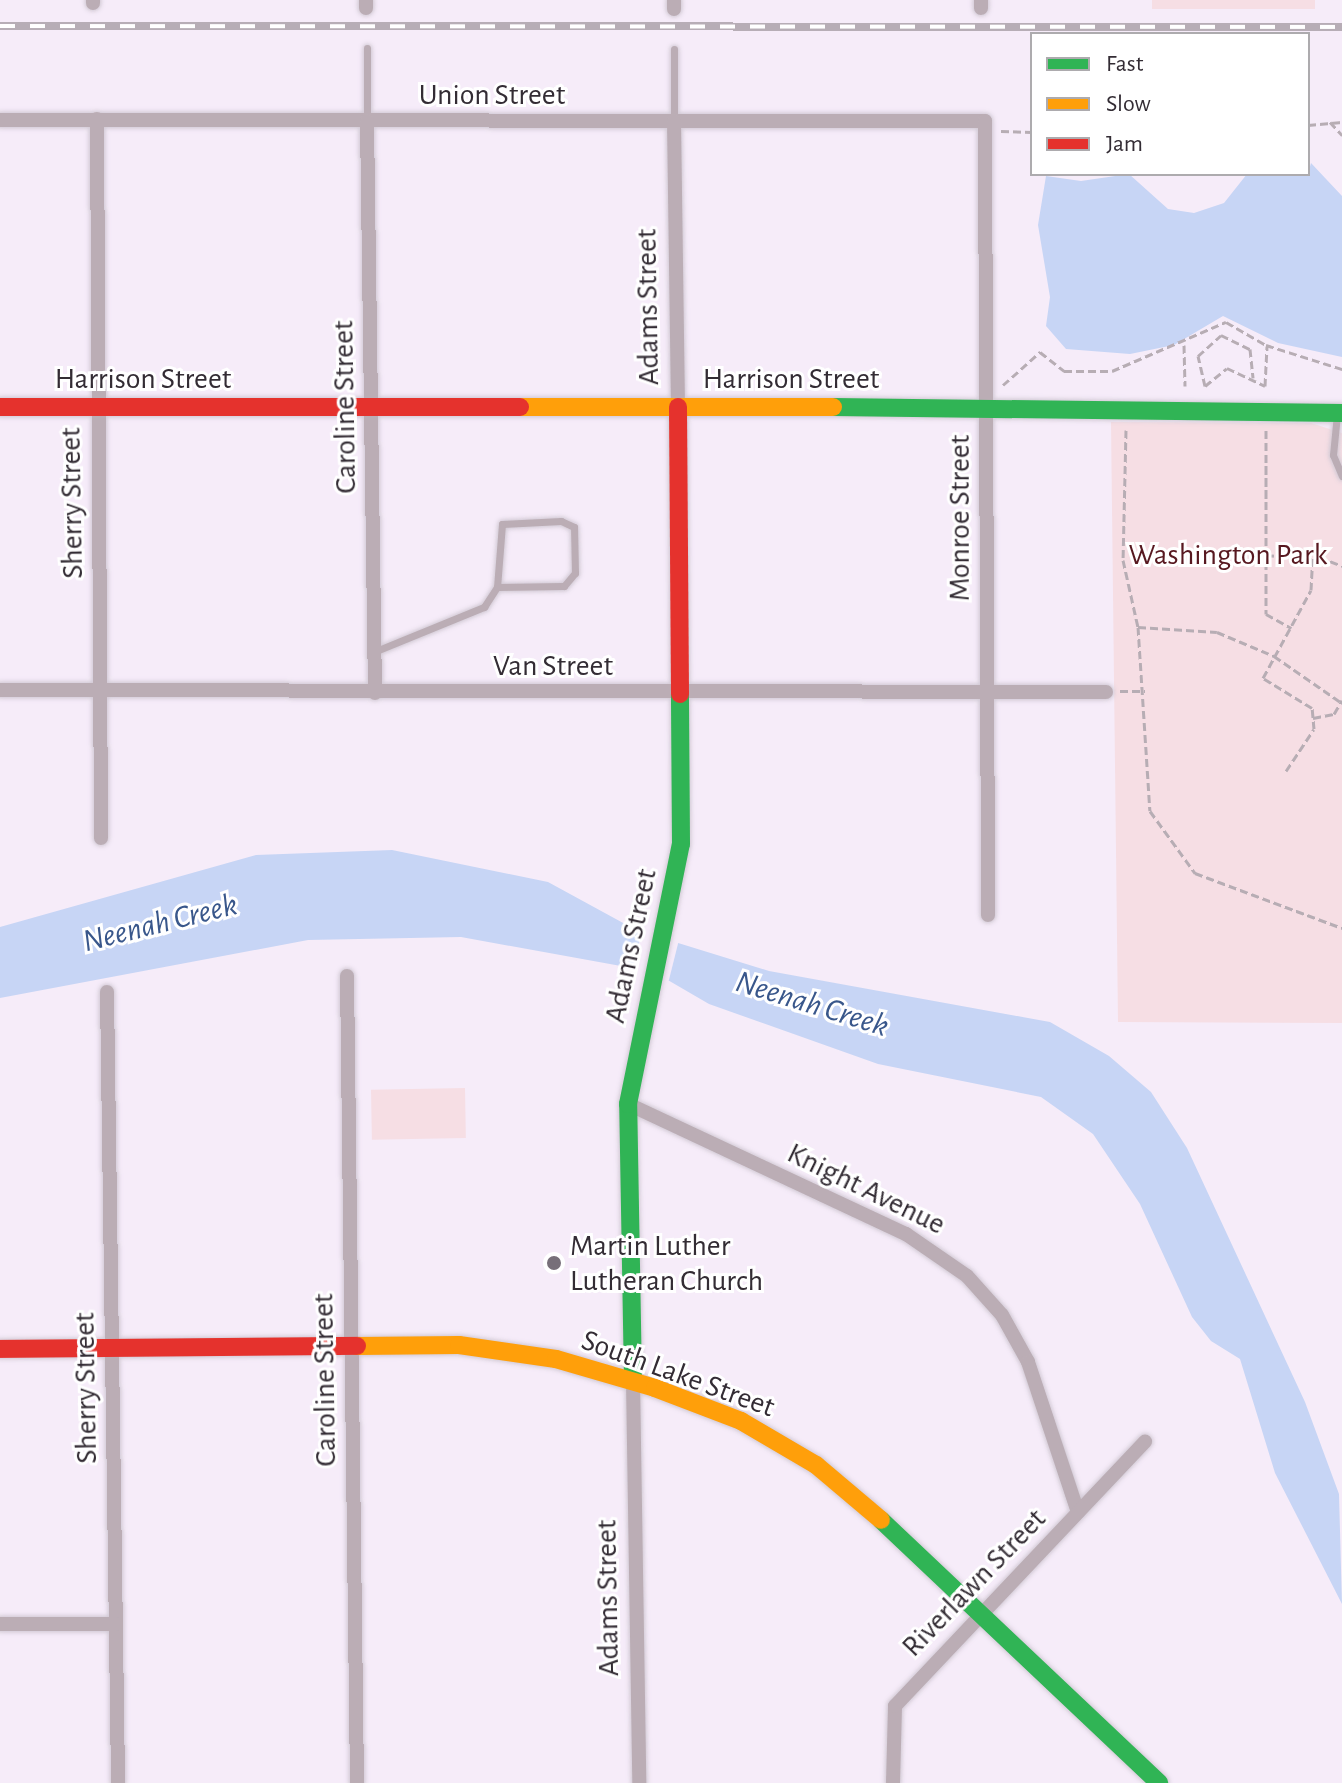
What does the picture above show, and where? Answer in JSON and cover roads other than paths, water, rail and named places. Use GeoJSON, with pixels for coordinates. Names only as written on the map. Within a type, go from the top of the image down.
{"type":"FeatureCollection","features":[{"type":"Feature","properties":{"kind":"street","name":"Sherry Street"},"geometry":{"type":"LineString","coordinates":[[97,119],[101,838]]}},
{"type":"Feature","properties":{"kind":"street","name":"Union Street"},"geometry":{"type":"LineString","coordinates":[[0,120],[985,121]]}},
{"type":"Feature","properties":{"kind":"street","name":"Caroline Street"},"geometry":{"type":"LineString","coordinates":[[367,121],[375,693]]}},
{"type":"Feature","properties":{"kind":"street","name":"Adams Street"},"geometry":{"type":"LineString","coordinates":[[639,1783],[628,1104],[681,844],[674,121]]}},
{"type":"Feature","properties":{"kind":"street","name":"Monroe Street"},"geometry":{"type":"LineString","coordinates":[[985,121],[988,915]]}},
{"type":"Feature","properties":{"kind":"street","name":"Harrison Street"},"geometry":{"type":"LineString","coordinates":[[0,407],[986,407],[1340,413]]}},
{"type":"Feature","properties":{"kind":"street","name":"Van Street"},"geometry":{"type":"LineString","coordinates":[[0,690],[1112,692]]}},
{"type":"Feature","properties":{"kind":"street","name":"Caroline Street"},"geometry":{"type":"LineString","coordinates":[[347,976],[357,1783]]}},
{"type":"Feature","properties":{"kind":"street","name":"Sherry Street"},"geometry":{"type":"LineString","coordinates":[[107,992],[118,1783]]}},
{"type":"Feature","properties":{"kind":"street","name":"Knight Avenue"},"geometry":{"type":"LineString","coordinates":[[628,1104],[906,1234],[967,1276],[1002,1315],[1028,1362],[1078,1512]]}},
{"type":"Feature","properties":{"kind":"street","name":"South Lake Street"},"geometry":{"type":"LineString","coordinates":[[0,1349],[350,1345],[508,1349],[633,1380],[741,1421],[804,1457],[980,1612],[1159,1783]]}},
{"type":"Feature","properties":{"kind":"street","name":"Riverlawn Street"},"geometry":{"type":"LineString","coordinates":[[893,1783],[895,1706],[980,1612],[1145,1442]]}},
{"type":"Feature","properties":{"kind":"street"},"geometry":{"type":"LineString","coordinates":[[0,1624],[116,1624]]}},
{"type":"Feature","properties":{"kind":"lane"},"geometry":{"type":"LineString","coordinates":[[367,48],[367,121]]}},
{"type":"Feature","properties":{"kind":"lane"},"geometry":{"type":"LineString","coordinates":[[674,49],[674,121]]}},
{"type":"Feature","properties":{"kind":"lane"},"geometry":{"type":"LineString","coordinates":[[1340,413],[1333,455],[1342,476]]}},
{"type":"Feature","properties":{"kind":"lane"},"geometry":{"type":"LineString","coordinates":[[374,651],[484,607],[497,587],[502,524],[561,521],[574,527],[572,582],[497,587]]}},
{"type":"Feature","properties":{"kind":"water"},"geometry":{"type":"Polygon","coordinates":[[[1311,163],[1342,196],[1342,357],[1278,343],[1223,316],[1174,345],[1130,354],[1066,349],[1046,326],[1050,297],[1038,225],[1046,176],[1081,181],[1131,176],[1168,209],[1194,213],[1224,203],[1245,176],[1310,176],[1311,163]]]}},
{"type":"Feature","properties":{"kind":"water","name":"Neenah Creek"},"geometry":{"type":"Polygon","coordinates":[[[392,850],[548,882],[636,930],[769,971],[1050,1022],[1109,1056],[1151,1092],[1187,1148],[1305,1402],[1339,1494],[1342,1604],[1275,1473],[1240,1359],[1211,1341],[1192,1317],[1140,1204],[1093,1134],[1041,1097],[878,1064],[709,1004],[654,972],[461,937],[308,940],[0,998],[0,927],[256,855],[392,850]]]}},
{"type":"Feature","properties":{"kind":"railway"},"geometry":{"type":"LineString","coordinates":[[0,26],[1342,27]]}},
{"type":"Feature","properties":{"kind":"place","name":"Martin Luther Lutheran Church"},"geometry":{"type":"Point","coordinates":[554,1263]}},
{"type":"Feature","properties":{"kind":"park label","name":"Washington Park"},"geometry":{"type":"Point","coordinates":[1228,555]}}]}
